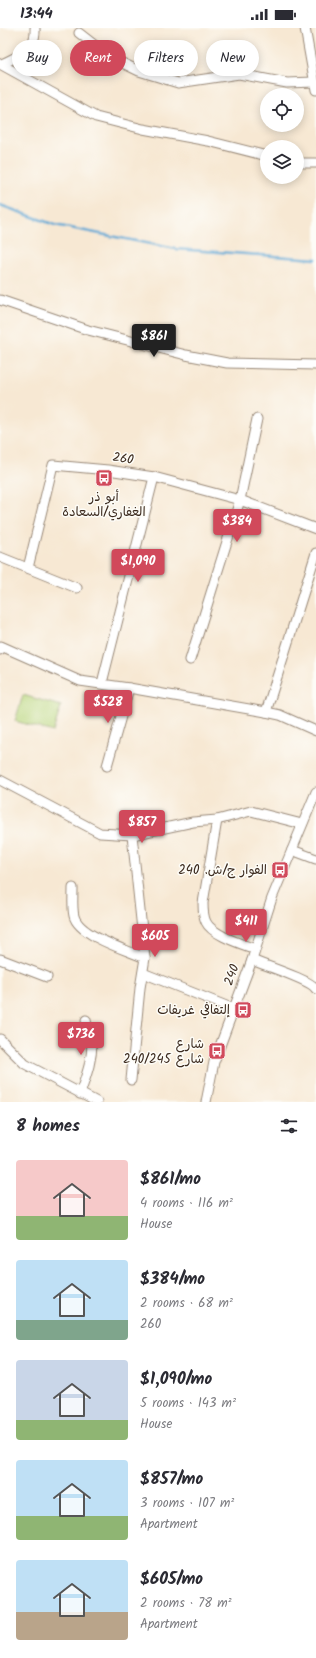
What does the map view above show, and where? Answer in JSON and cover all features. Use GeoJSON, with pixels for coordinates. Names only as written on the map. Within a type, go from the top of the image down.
{"type":"FeatureCollection","features":[{"type":"Feature","properties":{"kind":"street"},"geometry":{"type":"LineString","coordinates":[[1,64],[29,49],[36,34],[35,28]]}},
{"type":"Feature","properties":{"kind":"street"},"geometry":{"type":"LineString","coordinates":[[80,33],[110,57],[139,71],[178,82],[239,74],[315,86],[305,28]]}},
{"type":"Feature","properties":{"kind":"street"},"geometry":{"type":"LineString","coordinates":[[1,64],[96,117],[144,129],[208,141],[260,154]]}},
{"type":"Feature","properties":{"kind":"street"},"geometry":{"type":"LineString","coordinates":[[304,163],[316,163]]}},
{"type":"Feature","properties":{"kind":"street"},"geometry":{"type":"LineString","coordinates":[[0,300],[88,330],[186,355],[227,363],[316,365]]}},
{"type":"Feature","properties":{"kind":"street"},"geometry":{"type":"LineString","coordinates":[[190,660],[240,500],[257,418]]}},
{"type":"Feature","properties":{"kind":"street","name":"260"},"geometry":{"type":"LineString","coordinates":[[28,568],[53,465],[108,470],[154,477],[240,500],[316,529]]}},
{"type":"Feature","properties":{"kind":"street"},"geometry":{"type":"LineString","coordinates":[[102,683],[154,477]]}},
{"type":"Feature","properties":{"kind":"street"},"geometry":{"type":"LineString","coordinates":[[266,712],[316,553]]}},
{"type":"Feature","properties":{"kind":"street"},"geometry":{"type":"LineString","coordinates":[[0,557],[77,588]]}},
{"type":"Feature","properties":{"kind":"street"},"geometry":{"type":"LineString","coordinates":[[0,650],[1,646],[80,681],[102,683],[266,712],[280,715],[316,731]]}},
{"type":"Feature","properties":{"kind":"street"},"geometry":{"type":"LineString","coordinates":[[107,766],[129,688]]}},
{"type":"Feature","properties":{"kind":"street"},"geometry":{"type":"LineString","coordinates":[[0,780],[100,833],[132,835],[193,822],[217,820],[251,811],[302,824]]}},
{"type":"Feature","properties":{"kind":"street","name":"240"},"geometry":{"type":"LineString","coordinates":[[206,1102],[214,1062],[252,960],[272,898],[316,792]]}},
{"type":"Feature","properties":{"kind":"street"},"geometry":{"type":"LineString","coordinates":[[217,820],[203,904],[203,914],[211,929],[255,949]]}},
{"type":"Feature","properties":{"kind":"street"},"geometry":{"type":"LineString","coordinates":[[131,1080],[140,988],[145,958],[132,835]]}},
{"type":"Feature","properties":{"kind":"street"},"geometry":{"type":"LineString","coordinates":[[292,850],[316,859]]}},
{"type":"Feature","properties":{"kind":"street"},"geometry":{"type":"LineString","coordinates":[[73,888],[74,916],[80,926],[95,936],[145,958]]}},
{"type":"Feature","properties":{"kind":"street"},"geometry":{"type":"LineString","coordinates":[[0,959],[47,977]]}},
{"type":"Feature","properties":{"kind":"street"},"geometry":{"type":"LineString","coordinates":[[252,960],[315,986]]}},
{"type":"Feature","properties":{"kind":"street"},"geometry":{"type":"LineString","coordinates":[[143,973],[234,1009]]}},
{"type":"Feature","properties":{"kind":"street"},"geometry":{"type":"LineString","coordinates":[[80,1094],[91,1064],[92,1054],[92,1043],[90,1042],[86,1020]]}},
{"type":"Feature","properties":{"kind":"street"},"geometry":{"type":"LineString","coordinates":[[0,1040],[25,1064],[97,1102]]}},
{"type":"Feature","properties":{"kind":"green space"},"geometry":{"type":"Polygon","coordinates":[[[23,695],[61,706],[53,732],[15,721],[23,695]]]}},
{"type":"Feature","properties":{"kind":"waterway"},"geometry":{"type":"LineString","coordinates":[[0,205],[55,225],[176,249],[316,259]]}},
{"type":"Feature","properties":{"kind":"place","name":"أبو ذر الغفاري/السعادة"},"geometry":{"type":"Point","coordinates":[104,478]}},
{"type":"Feature","properties":{"kind":"place","name":"الفوار ج/ش. 240"},"geometry":{"type":"Point","coordinates":[280,870]}},
{"type":"Feature","properties":{"kind":"place","name":"إلتفافي غريفات"},"geometry":{"type":"Point","coordinates":[243,1010]}},
{"type":"Feature","properties":{"kind":"place","name":"شارع 240/شارع 245"},"geometry":{"type":"Point","coordinates":[217,1051]}}]}
